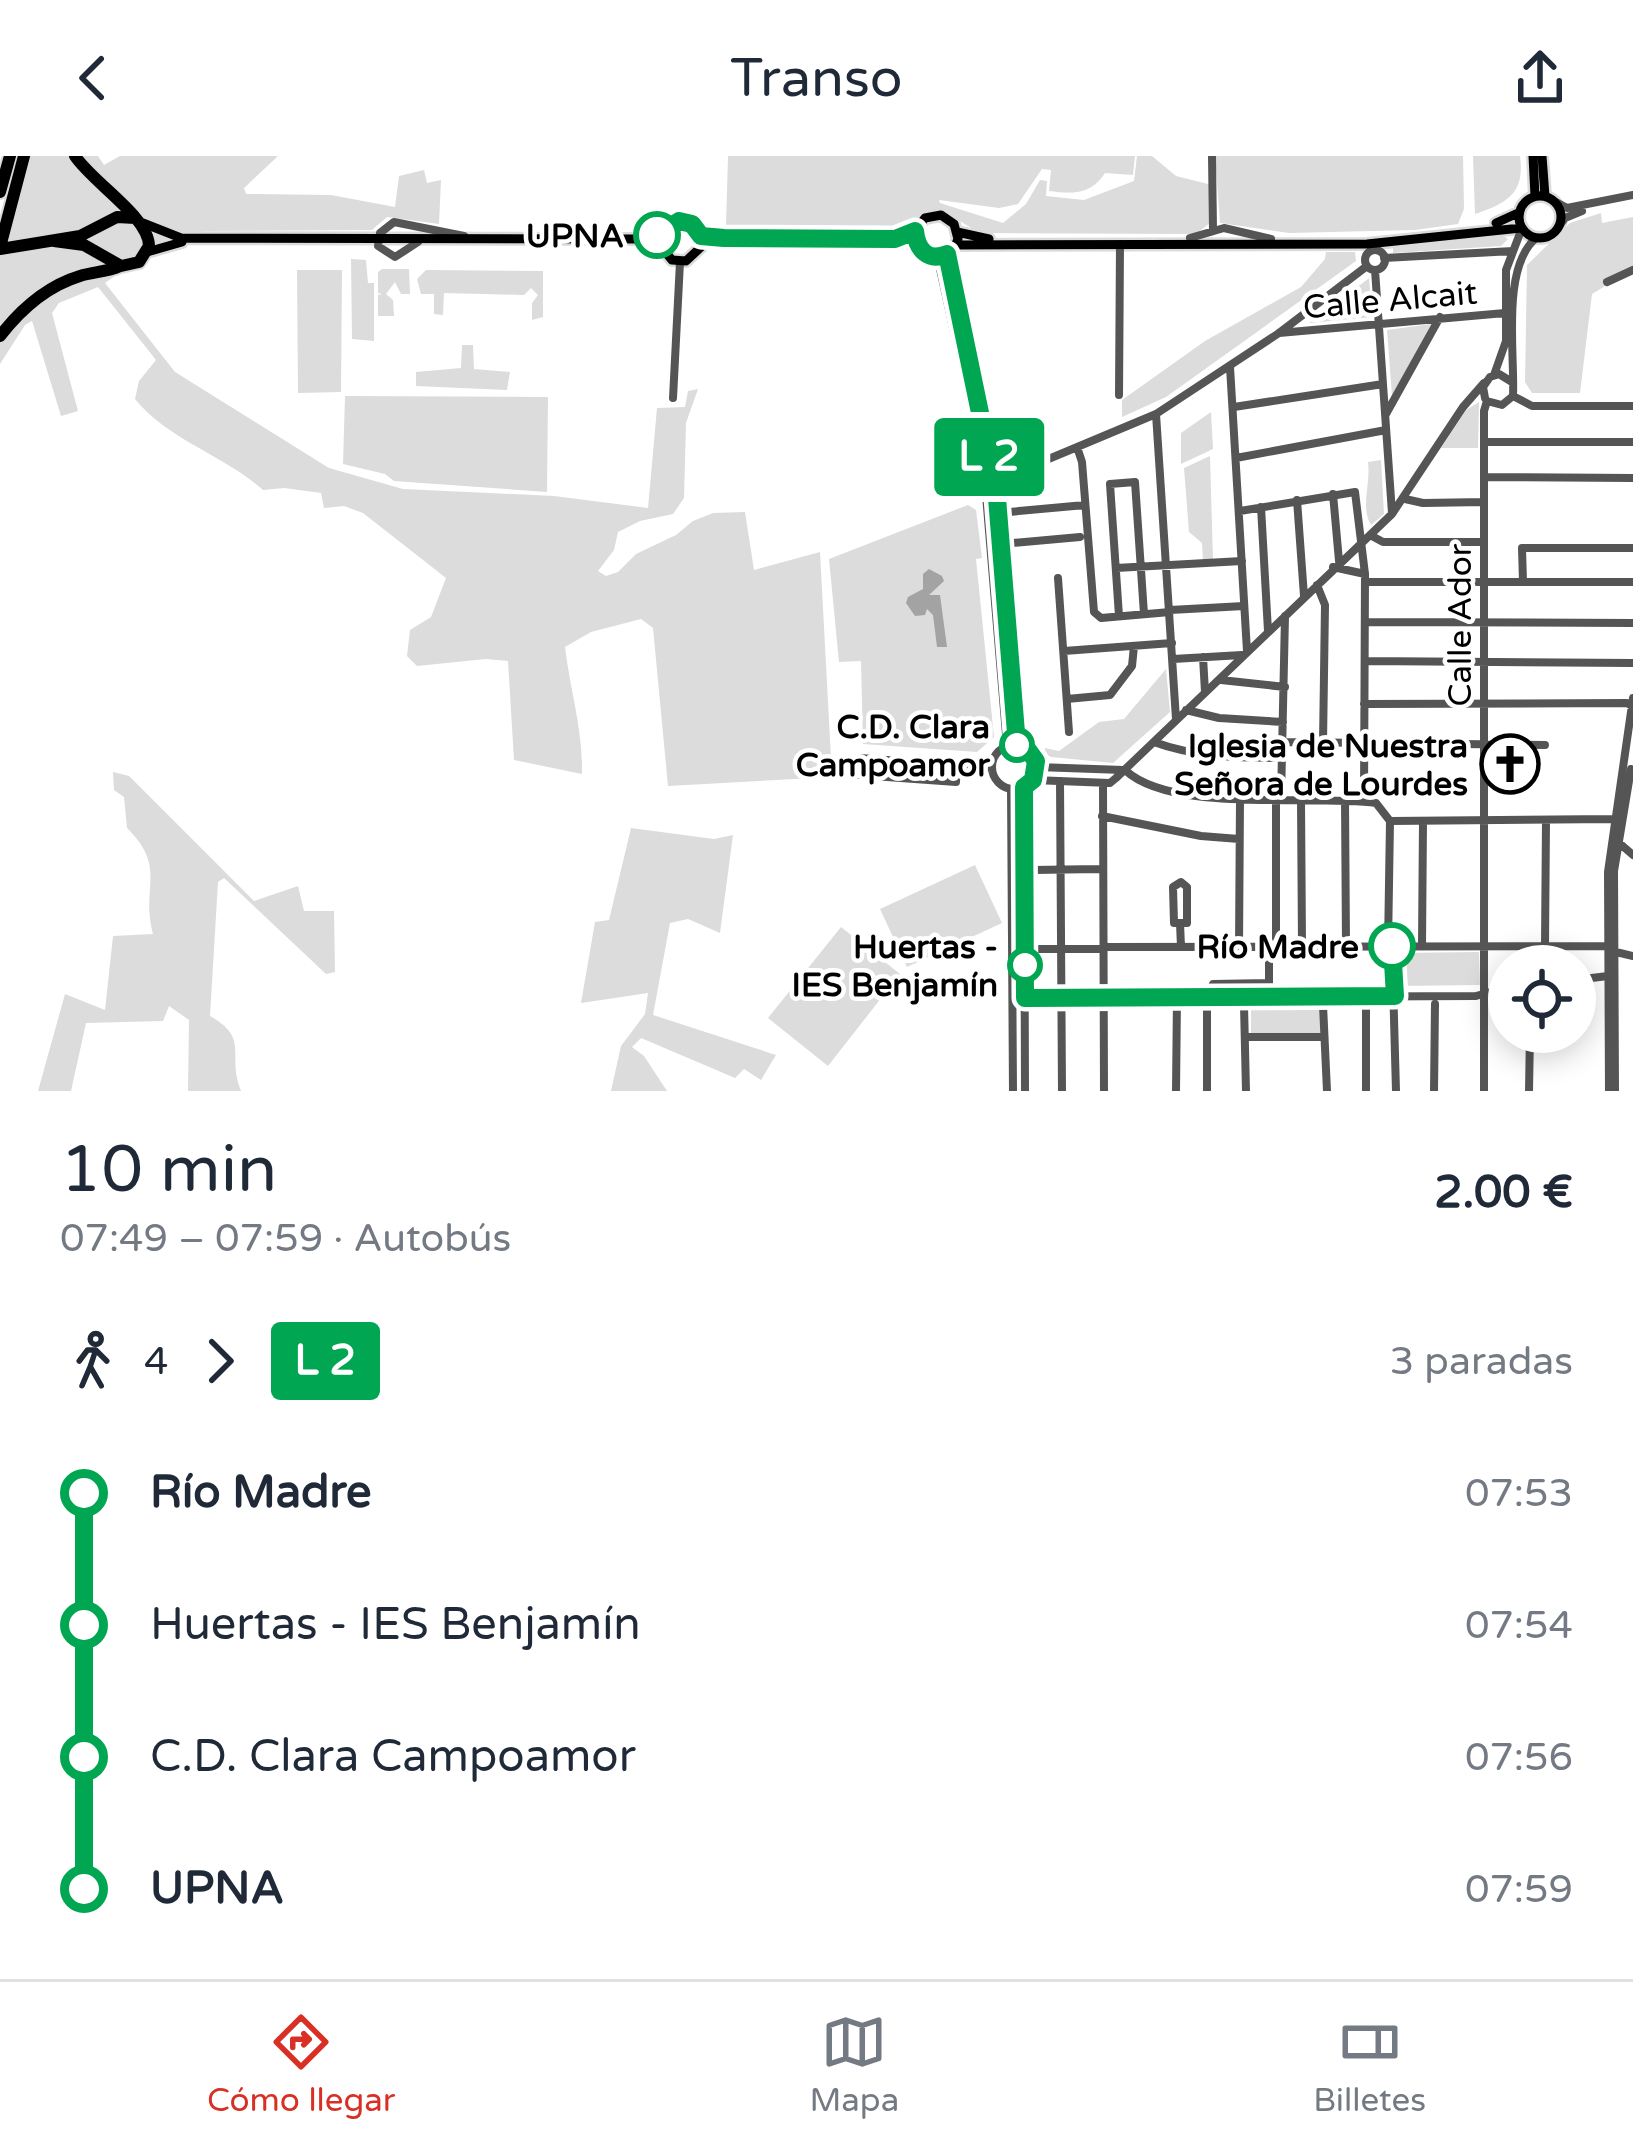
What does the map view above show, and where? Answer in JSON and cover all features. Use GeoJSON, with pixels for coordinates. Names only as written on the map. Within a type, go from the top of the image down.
{"type":"FeatureCollection","features":[{"type":"Feature","properties":{"kind":"highway"},"geometry":{"type":"LineString","coordinates":[[24,156],[0,248],[54,241],[104,227],[117,217],[139,220]]}},
{"type":"Feature","properties":{"kind":"highway"},"geometry":{"type":"LineString","coordinates":[[0,336],[14,317],[47,291],[74,278],[139,262],[147,252],[150,238],[139,220],[75,156]]}},
{"type":"Feature","properties":{"kind":"highway"},"geometry":{"type":"LineString","coordinates":[[0,192],[4,158]]}},
{"type":"Feature","properties":{"kind":"highway"},"geometry":{"type":"LineString","coordinates":[[104,227],[100,239],[104,255]]}},
{"type":"Feature","properties":{"kind":"highway"},"geometry":{"type":"LineString","coordinates":[[54,241],[84,245],[121,266]]}},
{"type":"Feature","properties":{"kind":"main road"},"geometry":{"type":"LineString","coordinates":[[147,252],[180,242],[634,239],[663,233],[672,223],[686,221],[701,241],[713,244],[917,244],[931,256],[952,249],[1120,244],[1363,244],[1384,252],[1521,228],[1536,238],[1550,236],[1559,226],[1561,212],[1544,198],[1538,156]]}},
{"type":"Feature","properties":{"kind":"main road"},"geometry":{"type":"LineString","coordinates":[[958,232],[990,239],[1412,238],[1501,222],[1518,213],[1524,202],[1544,198]]}},
{"type":"Feature","properties":{"kind":"main road"},"geometry":{"type":"LineString","coordinates":[[1518,213],[1521,228]]}},
{"type":"Feature","properties":{"kind":"main road"},"geometry":{"type":"LineString","coordinates":[[701,241],[895,239],[915,231],[925,218],[940,215],[958,232],[952,249]]}},
{"type":"Feature","properties":{"kind":"main road"},"geometry":{"type":"LineString","coordinates":[[139,220],[181,238],[652,243],[662,248]]}},
{"type":"Feature","properties":{"kind":"main road"},"geometry":{"type":"LineString","coordinates":[[915,231],[917,244]]}},
{"type":"Feature","properties":{"kind":"main road"},"geometry":{"type":"LineString","coordinates":[[663,233],[666,255],[680,262],[693,258],[701,241]]}},
{"type":"Feature","properties":{"kind":"street"},"geometry":{"type":"LineString","coordinates":[[1212,156],[1213,229]]}},
{"type":"Feature","properties":{"kind":"street"},"geometry":{"type":"LineString","coordinates":[[1544,198],[1567,208],[1633,198]]}},
{"type":"Feature","properties":{"kind":"street"},"geometry":{"type":"LineString","coordinates":[[1559,226],[1574,212],[1633,198]]}},
{"type":"Feature","properties":{"kind":"street"},"geometry":{"type":"LineString","coordinates":[[1012,746],[996,755],[992,768],[998,782],[1011,789],[1033,780],[1109,783],[1392,514],[1463,407],[1494,375],[1506,341],[1506,270],[1521,228]]}},
{"type":"Feature","properties":{"kind":"street"},"geometry":{"type":"LineString","coordinates":[[1190,238],[1213,229],[1271,238]]}},
{"type":"Feature","properties":{"kind":"street"},"geometry":{"type":"LineString","coordinates":[[1513,396],[1516,272],[1525,249],[1536,238]]}},
{"type":"Feature","properties":{"kind":"street"},"geometry":{"type":"LineString","coordinates":[[1119,395],[1120,244]]}},
{"type":"Feature","properties":{"kind":"street"},"geometry":{"type":"LineString","coordinates":[[1363,244],[1379,322],[1392,514]]}},
{"type":"Feature","properties":{"kind":"street"},"geometry":{"type":"LineString","coordinates":[[952,249],[993,475]]}},
{"type":"Feature","properties":{"kind":"street"},"geometry":{"type":"LineString","coordinates":[[1012,746],[986,494],[979,486],[993,475],[1077,448],[1156,414],[1279,333],[1369,264],[1372,251],[1513,251]]}},
{"type":"Feature","properties":{"kind":"street"},"geometry":{"type":"LineString","coordinates":[[1369,264],[1382,266],[1384,252]]}},
{"type":"Feature","properties":{"kind":"street"},"geometry":{"type":"LineString","coordinates":[[931,256],[940,269],[998,493],[1012,746]]}},
{"type":"Feature","properties":{"kind":"street"},"geometry":{"type":"LineString","coordinates":[[673,398],[680,262]]}},
{"type":"Feature","properties":{"kind":"street"},"geometry":{"type":"LineString","coordinates":[[1607,283],[1633,270]]}},
{"type":"Feature","properties":{"kind":"street","name":"Calle Alcait"},"geometry":{"type":"LineString","coordinates":[[1279,333],[1505,313]]}},
{"type":"Feature","properties":{"kind":"street"},"geometry":{"type":"LineString","coordinates":[[1385,416],[1440,316]]}},
{"type":"Feature","properties":{"kind":"street"},"geometry":{"type":"LineString","coordinates":[[1230,365],[1245,654]]}},
{"type":"Feature","properties":{"kind":"street"},"geometry":{"type":"LineString","coordinates":[[1494,375],[1513,383]]}},
{"type":"Feature","properties":{"kind":"street"},"geometry":{"type":"LineString","coordinates":[[1484,383],[1486,400]]}},
{"type":"Feature","properties":{"kind":"street"},"geometry":{"type":"LineString","coordinates":[[1234,406],[1383,384]]}},
{"type":"Feature","properties":{"kind":"street"},"geometry":{"type":"LineString","coordinates":[[1463,407],[1486,400],[1502,405],[1513,396]]}},
{"type":"Feature","properties":{"kind":"street"},"geometry":{"type":"LineString","coordinates":[[1513,396],[1532,406],[1633,406]]}},
{"type":"Feature","properties":{"kind":"street","name":"Calle Ador"},"geometry":{"type":"LineString","coordinates":[[1484,1091],[1486,400]]}},
{"type":"Feature","properties":{"kind":"street"},"geometry":{"type":"LineString","coordinates":[[1156,414],[1176,720]]}},
{"type":"Feature","properties":{"kind":"street"},"geometry":{"type":"LineString","coordinates":[[1237,458],[1385,430]]}},
{"type":"Feature","properties":{"kind":"street"},"geometry":{"type":"LineString","coordinates":[[1484,442],[1633,442]]}},
{"type":"Feature","properties":{"kind":"street"},"geometry":{"type":"LineString","coordinates":[[1077,448],[1097,616],[1244,606]]}},
{"type":"Feature","properties":{"kind":"street"},"geometry":{"type":"LineString","coordinates":[[1484,477],[1633,478]]}},
{"type":"Feature","properties":{"kind":"street"},"geometry":{"type":"LineString","coordinates":[[1120,616],[1110,484],[1135,482],[1144,614]]}},
{"type":"Feature","properties":{"kind":"street"},"geometry":{"type":"LineString","coordinates":[[1240,511],[1355,492],[1366,538],[1364,801]]}},
{"type":"Feature","properties":{"kind":"street"},"geometry":{"type":"LineString","coordinates":[[986,494],[998,493]]}},
{"type":"Feature","properties":{"kind":"street"},"geometry":{"type":"LineString","coordinates":[[1333,494],[1336,565]]}},
{"type":"Feature","properties":{"kind":"street"},"geometry":{"type":"LineString","coordinates":[[1405,499],[1484,502]]}},
{"type":"Feature","properties":{"kind":"street"},"geometry":{"type":"LineString","coordinates":[[1297,500],[1304,598]]}},
{"type":"Feature","properties":{"kind":"street"},"geometry":{"type":"LineString","coordinates":[[998,513],[1085,505]]}},
{"type":"Feature","properties":{"kind":"street"},"geometry":{"type":"LineString","coordinates":[[1261,507],[1268,632]]}},
{"type":"Feature","properties":{"kind":"street"},"geometry":{"type":"LineString","coordinates":[[1012,543],[1080,538]]}},
{"type":"Feature","properties":{"kind":"street"},"geometry":{"type":"LineString","coordinates":[[1366,538],[1483,542]]}},
{"type":"Feature","properties":{"kind":"street"},"geometry":{"type":"LineString","coordinates":[[1523,582],[1522,548],[1633,548]]}},
{"type":"Feature","properties":{"kind":"street"},"geometry":{"type":"LineString","coordinates":[[1116,568],[1242,560]]}},
{"type":"Feature","properties":{"kind":"street"},"geometry":{"type":"LineString","coordinates":[[1336,565],[1365,578],[1633,582]]}},
{"type":"Feature","properties":{"kind":"street"},"geometry":{"type":"LineString","coordinates":[[1058,578],[1069,732]]}},
{"type":"Feature","properties":{"kind":"street"},"geometry":{"type":"LineString","coordinates":[[1317,585],[1325,605],[1323,743]]}},
{"type":"Feature","properties":{"kind":"street"},"geometry":{"type":"LineString","coordinates":[[1269,997],[1285,616]]}},
{"type":"Feature","properties":{"kind":"street"},"geometry":{"type":"LineString","coordinates":[[1365,622],[1633,622]]}},
{"type":"Feature","properties":{"kind":"street"},"geometry":{"type":"LineString","coordinates":[[1064,651],[1172,643]]}},
{"type":"Feature","properties":{"kind":"street"},"geometry":{"type":"LineString","coordinates":[[1067,700],[1110,695],[1132,666],[1134,646]]}},
{"type":"Feature","properties":{"kind":"street"},"geometry":{"type":"LineString","coordinates":[[1173,659],[1245,654]]}},
{"type":"Feature","properties":{"kind":"street"},"geometry":{"type":"LineString","coordinates":[[1203,657],[1205,693]]}},
{"type":"Feature","properties":{"kind":"street"},"geometry":{"type":"LineString","coordinates":[[1365,661],[1633,663]]}},
{"type":"Feature","properties":{"kind":"street"},"geometry":{"type":"LineString","coordinates":[[1219,680],[1285,687]]}},
{"type":"Feature","properties":{"kind":"street"},"geometry":{"type":"LineString","coordinates":[[1364,704],[1632,702],[1629,789],[1618,842],[1608,976],[1612,1091]]}},
{"type":"Feature","properties":{"kind":"street"},"geometry":{"type":"LineString","coordinates":[[1186,710],[1219,718],[1283,722]]}},
{"type":"Feature","properties":{"kind":"street"},"geometry":{"type":"LineString","coordinates":[[1154,742],[1175,750],[1247,759],[1282,758]]}},
{"type":"Feature","properties":{"kind":"street"},"geometry":{"type":"LineString","coordinates":[[1282,742],[1545,745]]}},
{"type":"Feature","properties":{"kind":"street"},"geometry":{"type":"LineString","coordinates":[[1012,746],[1033,755],[1033,780]]}},
{"type":"Feature","properties":{"kind":"street"},"geometry":{"type":"LineString","coordinates":[[957,765],[956,782],[859,775],[854,766],[860,758],[957,765],[992,768]]}},
{"type":"Feature","properties":{"kind":"street"},"geometry":{"type":"LineString","coordinates":[[1036,767],[1125,770]]}},
{"type":"Feature","properties":{"kind":"street"},"geometry":{"type":"LineString","coordinates":[[1612,1091],[1608,872],[1615,818],[1629,768]]}},
{"type":"Feature","properties":{"kind":"street"},"geometry":{"type":"LineString","coordinates":[[1125,770],[1152,785],[1240,799],[1345,800],[1381,806],[1390,820],[1396,1091]]}},
{"type":"Feature","properties":{"kind":"street"},"geometry":{"type":"LineString","coordinates":[[1060,780],[1062,1091]]}},
{"type":"Feature","properties":{"kind":"street"},"geometry":{"type":"LineString","coordinates":[[1103,783],[1104,1091]]}},
{"type":"Feature","properties":{"kind":"street"},"geometry":{"type":"LineString","coordinates":[[1024,787],[1024,1091]]}},
{"type":"Feature","properties":{"kind":"street"},"geometry":{"type":"LineString","coordinates":[[1011,789],[1013,1091]]}},
{"type":"Feature","properties":{"kind":"street"},"geometry":{"type":"LineString","coordinates":[[1239,946],[1240,799]]}},
{"type":"Feature","properties":{"kind":"street"},"geometry":{"type":"LineString","coordinates":[[1301,800],[1302,946]]}},
{"type":"Feature","properties":{"kind":"street"},"geometry":{"type":"LineString","coordinates":[[1345,800],[1346,946]]}},
{"type":"Feature","properties":{"kind":"street"},"geometry":{"type":"LineString","coordinates":[[1102,816],[1239,839]]}},
{"type":"Feature","properties":{"kind":"street"},"geometry":{"type":"LineString","coordinates":[[1390,820],[1615,818]]}},
{"type":"Feature","properties":{"kind":"street"},"geometry":{"type":"LineString","coordinates":[[1033,949],[1545,945],[1546,820]]}},
{"type":"Feature","properties":{"kind":"street"},"geometry":{"type":"LineString","coordinates":[[1422,945],[1423,821]]}},
{"type":"Feature","properties":{"kind":"street"},"geometry":{"type":"LineString","coordinates":[[1618,842],[1633,855]]}},
{"type":"Feature","properties":{"kind":"street"},"geometry":{"type":"LineString","coordinates":[[1033,870],[1100,869]]}},
{"type":"Feature","properties":{"kind":"street"},"geometry":{"type":"LineString","coordinates":[[1179,882],[1187,887],[1187,923],[1180,923],[1174,922],[1173,887],[1179,882]]}},
{"type":"Feature","properties":{"kind":"street"},"geometry":{"type":"LineString","coordinates":[[1180,923],[1181,947]]}},
{"type":"Feature","properties":{"kind":"street"},"geometry":{"type":"LineString","coordinates":[[1596,946],[1611,946],[1633,956]]}},
{"type":"Feature","properties":{"kind":"street"},"geometry":{"type":"LineString","coordinates":[[1596,977],[1608,976]]}},
{"type":"Feature","properties":{"kind":"street"},"geometry":{"type":"LineString","coordinates":[[1207,1091],[1207,1001],[1213,984],[1268,983]]}},
{"type":"Feature","properties":{"kind":"street"},"geometry":{"type":"LineString","coordinates":[[1025,998],[1207,1001],[1488,992]]}},
{"type":"Feature","properties":{"kind":"street"},"geometry":{"type":"LineString","coordinates":[[1176,1091],[1177,997]]}},
{"type":"Feature","properties":{"kind":"street"},"geometry":{"type":"LineString","coordinates":[[1366,1004],[1366,1091]]}},
{"type":"Feature","properties":{"kind":"street"},"geometry":{"type":"LineString","coordinates":[[1434,1091],[1435,1004]]}},
{"type":"Feature","properties":{"kind":"street"},"geometry":{"type":"LineString","coordinates":[[1244,1005],[1246,1091]]}},
{"type":"Feature","properties":{"kind":"street"},"geometry":{"type":"LineString","coordinates":[[1323,1005],[1327,1091]]}},
{"type":"Feature","properties":{"kind":"street"},"geometry":{"type":"LineString","coordinates":[[1245,1037],[1324,1037]]}},
{"type":"Feature","properties":{"kind":"street"},"geometry":{"type":"LineString","coordinates":[[1529,1091],[1530,1053]]}},
{"type":"Feature","properties":{"kind":"shaded area"},"geometry":{"type":"Polygon","coordinates":[[[20,156],[98,156],[104,165],[120,156],[278,156],[244,188],[246,194],[331,195],[395,207],[399,176],[424,170],[427,183],[441,180],[439,224],[387,217],[372,230],[203,231],[150,251],[105,283],[175,372],[329,468],[403,489],[554,496],[648,508],[657,408],[685,407],[688,391],[698,389],[686,423],[684,498],[673,514],[640,521],[618,532],[614,550],[598,571],[606,576],[618,572],[636,554],[713,513],[745,512],[754,570],[820,552],[832,777],[668,786],[653,628],[641,619],[591,632],[565,647],[582,774],[514,760],[508,661],[417,666],[407,656],[410,630],[431,617],[446,578],[363,513],[344,506],[324,508],[321,493],[263,490],[163,426],[135,399],[139,381],[156,360],[98,287],[59,303],[52,313],[78,411],[61,416],[32,321],[0,364],[0,216],[20,156]]]}},
{"type":"Feature","properties":{"kind":"shaded area"},"geometry":{"type":"Polygon","coordinates":[[[728,156],[1135,156],[1133,175],[1105,173],[1094,186],[1080,191],[1049,191],[1051,170],[1042,169],[1018,204],[999,208],[939,200],[1003,223],[1026,204],[1040,180],[1047,181],[1046,196],[1084,200],[1134,181],[1137,156],[1152,156],[1176,176],[1212,185],[1210,223],[1196,234],[979,233],[946,212],[933,210],[906,230],[878,236],[742,233],[726,226],[728,156]]]}},
{"type":"Feature","properties":{"kind":"shaded area"},"geometry":{"type":"Polygon","coordinates":[[[1215,156],[1463,156],[1464,209],[1458,224],[1415,230],[1289,233],[1220,223],[1215,156]]]}},
{"type":"Feature","properties":{"kind":"shaded area"},"geometry":{"type":"Polygon","coordinates":[[[1473,156],[1520,156],[1521,169],[1512,195],[1475,214],[1473,156]]]}},
{"type":"Feature","properties":{"kind":"shaded area"},"geometry":{"type":"Polygon","coordinates":[[[1601,213],[1602,223],[1633,217],[1633,269],[1592,294],[1580,393],[1532,393],[1525,382],[1527,265],[1570,223],[1601,213]]]}},
{"type":"Feature","properties":{"kind":"shaded area"},"geometry":{"type":"Polygon","coordinates":[[[1499,233],[1508,239],[1501,246],[1393,253],[1393,248],[1499,233]]]}},
{"type":"Feature","properties":{"kind":"shaded area"},"geometry":{"type":"Polygon","coordinates":[[[1326,252],[1355,252],[1356,261],[1166,397],[1122,417],[1122,400],[1205,341],[1301,287],[1326,252]]]}},
{"type":"Feature","properties":{"kind":"shaded area"},"geometry":{"type":"Polygon","coordinates":[[[351,259],[366,260],[368,283],[374,283],[374,341],[352,339],[351,259]]]}},
{"type":"Feature","properties":{"kind":"shaded area"},"geometry":{"type":"Polygon","coordinates":[[[409,269],[410,294],[401,294],[395,282],[386,294],[393,300],[394,316],[378,316],[378,295],[382,294],[378,293],[378,272],[409,269]]]}},
{"type":"Feature","properties":{"kind":"shaded area"},"geometry":{"type":"Polygon","coordinates":[[[297,270],[342,270],[341,392],[298,393],[297,270]]]}},
{"type":"Feature","properties":{"kind":"shaded area"},"geometry":{"type":"Polygon","coordinates":[[[426,270],[543,271],[543,317],[532,320],[532,303],[538,295],[531,288],[524,295],[444,293],[443,315],[434,314],[434,294],[421,294],[417,279],[426,270]]]}},
{"type":"Feature","properties":{"kind":"shaded area"},"geometry":{"type":"Polygon","coordinates":[[[1368,279],[1372,317],[1309,323],[1368,279]]]}},
{"type":"Feature","properties":{"kind":"shaded area"},"geometry":{"type":"Polygon","coordinates":[[[1431,324],[1392,396],[1387,330],[1431,324]]]}},
{"type":"Feature","properties":{"kind":"shaded area"},"geometry":{"type":"Polygon","coordinates":[[[462,345],[473,345],[474,369],[510,372],[507,390],[416,386],[416,372],[461,368],[462,345]]]}},
{"type":"Feature","properties":{"kind":"shaded area"},"geometry":{"type":"Polygon","coordinates":[[[345,396],[548,397],[547,492],[394,481],[385,474],[343,464],[345,396]]]}},
{"type":"Feature","properties":{"kind":"shaded area"},"geometry":{"type":"Polygon","coordinates":[[[1479,402],[1478,448],[1441,448],[1466,410],[1479,402]]]}},
{"type":"Feature","properties":{"kind":"shaded area"},"geometry":{"type":"Polygon","coordinates":[[[1211,412],[1213,449],[1181,464],[1181,433],[1211,412]]]}},
{"type":"Feature","properties":{"kind":"shaded area"},"geometry":{"type":"Polygon","coordinates":[[[1210,456],[1213,560],[1203,560],[1202,543],[1189,532],[1184,468],[1210,456]]]}},
{"type":"Feature","properties":{"kind":"shaded area"},"geometry":{"type":"Polygon","coordinates":[[[1381,460],[1384,514],[1371,525],[1366,511],[1368,462],[1381,460]]]}},
{"type":"Feature","properties":{"kind":"shaded area"},"geometry":{"type":"Polygon","coordinates":[[[968,505],[976,510],[982,558],[976,559],[994,737],[977,752],[863,744],[861,661],[839,662],[829,559],[968,505]]]}},
{"type":"Feature","properties":{"kind":"shaded area"},"geometry":{"type":"Polygon","coordinates":[[[929,569],[944,581],[929,595],[940,595],[947,647],[937,647],[933,615],[927,609],[925,615],[915,616],[906,603],[923,589],[923,574],[929,569]]]}},
{"type":"Feature","properties":{"kind":"shaded area"},"geometry":{"type":"Polygon","coordinates":[[[1166,669],[1170,712],[1113,763],[1044,753],[1045,748],[1059,751],[1099,722],[1124,719],[1166,669]]]}},
{"type":"Feature","properties":{"kind":"shaded area"},"geometry":{"type":"Polygon","coordinates":[[[113,772],[129,776],[254,901],[298,886],[304,911],[334,911],[335,972],[326,974],[224,878],[218,882],[210,1016],[234,1040],[241,1091],[188,1091],[189,1020],[169,1006],[163,1021],[86,1023],[71,1091],[38,1091],[65,994],[105,1010],[113,936],[153,934],[150,867],[127,828],[124,797],[114,790],[113,772]]]}},
{"type":"Feature","properties":{"kind":"shaded area"},"geometry":{"type":"Polygon","coordinates":[[[631,828],[714,839],[733,835],[720,933],[688,919],[670,923],[653,1015],[776,1055],[761,1080],[744,1069],[735,1078],[641,1038],[632,1047],[644,1056],[667,1091],[611,1091],[621,1046],[645,1014],[648,993],[581,1003],[595,922],[609,920],[631,828]]]}},
{"type":"Feature","properties":{"kind":"shaded area"},"geometry":{"type":"Polygon","coordinates":[[[975,865],[1002,923],[907,967],[880,909],[975,865]]]}},
{"type":"Feature","properties":{"kind":"shaded area"},"geometry":{"type":"Polygon","coordinates":[[[841,927],[900,974],[828,1066],[768,1018],[841,927]]]}},
{"type":"Feature","properties":{"kind":"shaded area"},"geometry":{"type":"Polygon","coordinates":[[[1479,952],[1480,985],[1399,986],[1399,953],[1479,952]]]}},
{"type":"Feature","properties":{"kind":"shaded area"},"geometry":{"type":"Polygon","coordinates":[[[1251,1007],[1321,1007],[1322,1034],[1251,1035],[1251,1007]]]}},
{"type":"Feature","properties":{"kind":"bus line"},"geometry":{"type":"LineString","coordinates":[[657,235],[679,221],[692,224],[701,236],[724,238],[895,239],[915,231],[925,254],[947,254],[989,456],[1002,483],[997,498],[1017,745],[1036,761],[1033,780],[1024,787],[1025,998],[1395,996],[1392,946]]}},
{"type":"Feature","properties":{"kind":"place","name":"UPNA"},"geometry":{"type":"Point","coordinates":[657,235]}},
{"type":"Feature","properties":{"kind":"place","name":"C.D. Clara Campoamor"},"geometry":{"type":"Point","coordinates":[1017,745]}},
{"type":"Feature","properties":{"kind":"place","name":"Iglesia de Nuestra Señora de Lourdes"},"geometry":{"type":"Point","coordinates":[1510,764]}},
{"type":"Feature","properties":{"kind":"place","name":"Río Madre"},"geometry":{"type":"Point","coordinates":[1392,946]}},
{"type":"Feature","properties":{"kind":"place","name":"Huertas - IES Benjamín"},"geometry":{"type":"Point","coordinates":[1025,965]}}]}
